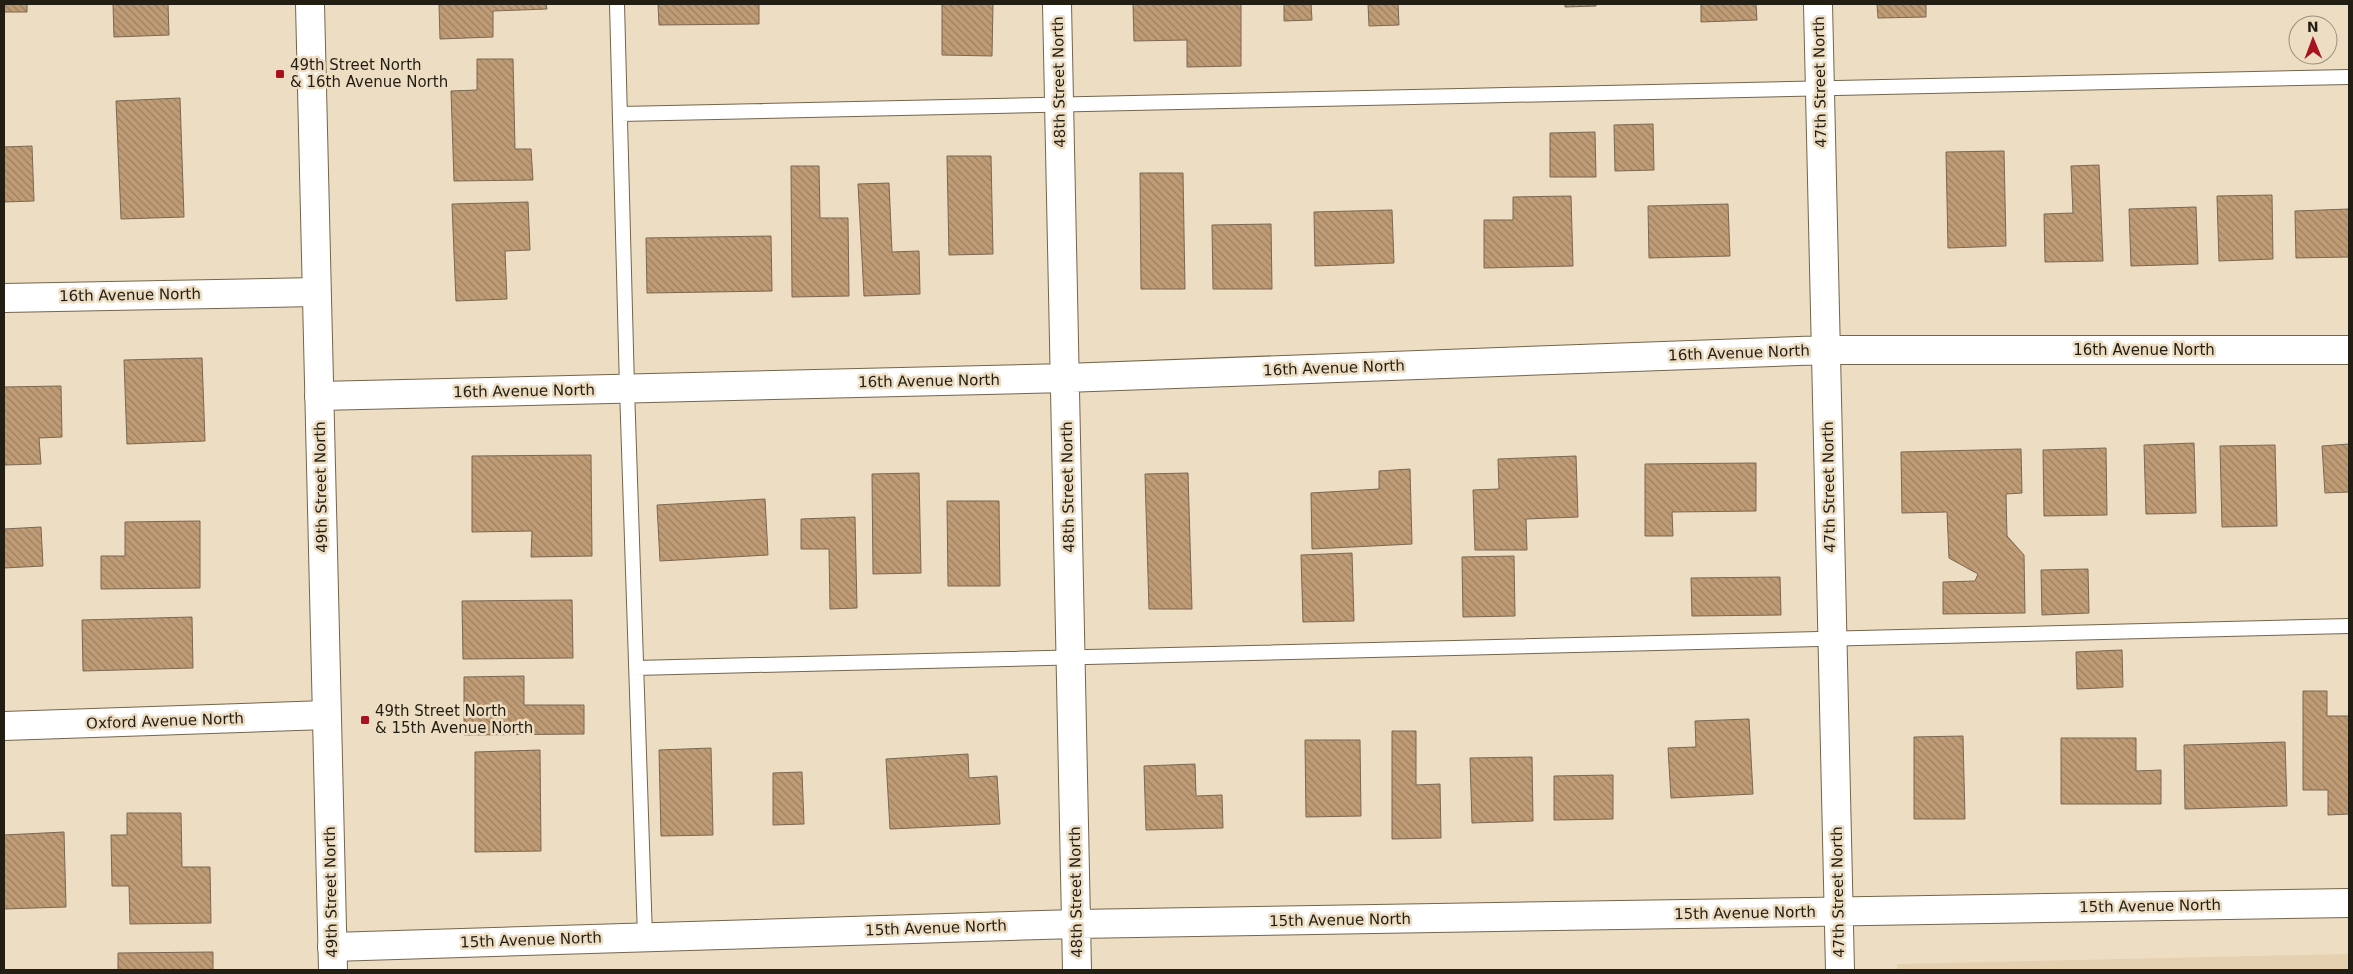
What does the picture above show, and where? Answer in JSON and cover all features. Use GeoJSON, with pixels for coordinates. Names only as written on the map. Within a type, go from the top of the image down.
{"type":"FeatureCollection","features":[{"type":"Feature","properties":{"kind":"street","name":"49th Street North"},"geometry":{"type":"LineString","coordinates":[[310,4],[332,958]]}},
{"type":"Feature","properties":{"kind":"street","name":"48th Street North"},"geometry":{"type":"LineString","coordinates":[[1057,4],[1077,970]]}},
{"type":"Feature","properties":{"kind":"street","name":"47th Street North"},"geometry":{"type":"LineString","coordinates":[[1818,4],[1840,970]]}},
{"type":"Feature","properties":{"kind":"street","name":"16th Avenue North"},"geometry":{"type":"LineString","coordinates":[[4,298],[316,292]]}},
{"type":"Feature","properties":{"kind":"street","name":"16th Avenue North"},"geometry":{"type":"LineString","coordinates":[[319,396],[1065,378],[1826,350],[2349,350]]}},
{"type":"Feature","properties":{"kind":"street","name":"Oxford Avenue North"},"geometry":{"type":"LineString","coordinates":[[4,726],[326,716]]}},
{"type":"Feature","properties":{"kind":"street","name":"15th Avenue North"},"geometry":{"type":"LineString","coordinates":[[332,958],[646,937],[1076,924],[2349,903]]}},
{"type":"Feature","properties":{"kind":"lane"},"geometry":{"type":"LineString","coordinates":[[617,4],[627,388],[646,937]]}},
{"type":"Feature","properties":{"kind":"lane"},"geometry":{"type":"LineString","coordinates":[[620,114],[1060,106],[1820,86],[2349,77]]}},
{"type":"Feature","properties":{"kind":"lane"},"geometry":{"type":"LineString","coordinates":[[636,668],[2349,626]]}},
{"type":"Feature","properties":{"kind":"shaded area"},"geometry":{"type":"Polygon","coordinates":[[[2349,954],[2349,970],[1897,970],[1897,964],[2349,954]]]}},
{"type":"Feature","properties":{"kind":"building"},"geometry":{"type":"Polygon","coordinates":[[[4,4],[27,4],[27,12],[4,12],[4,4]]]}},
{"type":"Feature","properties":{"kind":"building"},"geometry":{"type":"Polygon","coordinates":[[[113,4],[168,4],[169,35],[114,37],[113,4]]]}},
{"type":"Feature","properties":{"kind":"building"},"geometry":{"type":"Polygon","coordinates":[[[439,4],[546,4],[547,9],[493,11],[493,37],[440,39],[439,4]]]}},
{"type":"Feature","properties":{"kind":"building"},"geometry":{"type":"Polygon","coordinates":[[[658,4],[759,4],[759,24],[659,25],[658,4]]]}},
{"type":"Feature","properties":{"kind":"building"},"geometry":{"type":"Polygon","coordinates":[[[942,4],[993,4],[992,56],[942,55],[942,4]]]}},
{"type":"Feature","properties":{"kind":"building"},"geometry":{"type":"Polygon","coordinates":[[[1133,4],[1241,4],[1241,66],[1187,67],[1187,40],[1134,41],[1133,4]]]}},
{"type":"Feature","properties":{"kind":"building"},"geometry":{"type":"Polygon","coordinates":[[[1284,4],[1311,4],[1312,20],[1284,21],[1284,4]]]}},
{"type":"Feature","properties":{"kind":"building"},"geometry":{"type":"Polygon","coordinates":[[[1368,4],[1398,4],[1399,25],[1369,26],[1368,4]]]}},
{"type":"Feature","properties":{"kind":"building"},"geometry":{"type":"Polygon","coordinates":[[[1565,4],[1596,4],[1596,6],[1565,7],[1565,4]]]}},
{"type":"Feature","properties":{"kind":"building"},"geometry":{"type":"Polygon","coordinates":[[[1701,4],[1756,4],[1757,20],[1701,22],[1701,4]]]}},
{"type":"Feature","properties":{"kind":"building"},"geometry":{"type":"Polygon","coordinates":[[[1877,4],[1926,4],[1926,17],[1878,18],[1877,4]]]}},
{"type":"Feature","properties":{"kind":"building"},"geometry":{"type":"Polygon","coordinates":[[[477,59],[513,59],[515,149],[531,149],[533,180],[454,181],[451,91],[477,90],[477,59]]]}},
{"type":"Feature","properties":{"kind":"building"},"geometry":{"type":"Polygon","coordinates":[[[180,98],[184,217],[121,219],[116,101],[180,98]]]}},
{"type":"Feature","properties":{"kind":"building"},"geometry":{"type":"Polygon","coordinates":[[[1653,124],[1654,170],[1615,171],[1614,125],[1653,124]]]}},
{"type":"Feature","properties":{"kind":"building"},"geometry":{"type":"Polygon","coordinates":[[[1595,132],[1596,177],[1550,177],[1550,133],[1595,132]]]}},
{"type":"Feature","properties":{"kind":"building"},"geometry":{"type":"Polygon","coordinates":[[[32,146],[34,201],[4,202],[4,147],[32,146]]]}},
{"type":"Feature","properties":{"kind":"building"},"geometry":{"type":"Polygon","coordinates":[[[2004,151],[2006,246],[1948,248],[1946,152],[2004,151]]]}},
{"type":"Feature","properties":{"kind":"building"},"geometry":{"type":"Polygon","coordinates":[[[947,156],[991,156],[993,254],[949,255],[947,156]]]}},
{"type":"Feature","properties":{"kind":"building"},"geometry":{"type":"Polygon","coordinates":[[[2099,165],[2103,261],[2045,262],[2044,214],[2073,213],[2071,166],[2099,165]]]}},
{"type":"Feature","properties":{"kind":"building"},"geometry":{"type":"Polygon","coordinates":[[[791,166],[819,166],[820,218],[848,218],[849,296],[792,297],[791,166]]]}},
{"type":"Feature","properties":{"kind":"building"},"geometry":{"type":"Polygon","coordinates":[[[1140,173],[1183,173],[1185,289],[1141,289],[1140,173]]]}},
{"type":"Feature","properties":{"kind":"building"},"geometry":{"type":"Polygon","coordinates":[[[889,183],[892,252],[919,251],[920,294],[864,296],[858,184],[889,183]]]}},
{"type":"Feature","properties":{"kind":"building"},"geometry":{"type":"Polygon","coordinates":[[[2272,195],[2273,259],[2219,261],[2217,196],[2272,195]]]}},
{"type":"Feature","properties":{"kind":"building"},"geometry":{"type":"Polygon","coordinates":[[[1571,196],[1573,266],[1484,268],[1484,220],[1513,220],[1513,197],[1571,196]]]}},
{"type":"Feature","properties":{"kind":"building"},"geometry":{"type":"Polygon","coordinates":[[[528,202],[530,250],[505,251],[507,299],[456,301],[452,204],[528,202]]]}},
{"type":"Feature","properties":{"kind":"building"},"geometry":{"type":"Polygon","coordinates":[[[1728,204],[1730,256],[1649,258],[1648,206],[1728,204]]]}},
{"type":"Feature","properties":{"kind":"building"},"geometry":{"type":"Polygon","coordinates":[[[2196,207],[2198,264],[2131,266],[2129,209],[2196,207]]]}},
{"type":"Feature","properties":{"kind":"building"},"geometry":{"type":"Polygon","coordinates":[[[2349,209],[2349,257],[2296,258],[2295,211],[2349,209]]]}},
{"type":"Feature","properties":{"kind":"building"},"geometry":{"type":"Polygon","coordinates":[[[1392,210],[1394,263],[1315,266],[1314,212],[1392,210]]]}},
{"type":"Feature","properties":{"kind":"building"},"geometry":{"type":"Polygon","coordinates":[[[1271,224],[1272,289],[1213,289],[1212,225],[1271,224]]]}},
{"type":"Feature","properties":{"kind":"building"},"geometry":{"type":"Polygon","coordinates":[[[771,236],[772,291],[647,293],[646,238],[771,236]]]}},
{"type":"Feature","properties":{"kind":"building"},"geometry":{"type":"Polygon","coordinates":[[[202,358],[205,441],[127,444],[124,360],[202,358]]]}},
{"type":"Feature","properties":{"kind":"building"},"geometry":{"type":"Polygon","coordinates":[[[61,386],[62,437],[39,438],[41,464],[4,465],[4,387],[61,386]]]}},
{"type":"Feature","properties":{"kind":"building"},"geometry":{"type":"Polygon","coordinates":[[[2194,443],[2196,513],[2146,514],[2144,445],[2194,443]]]}},
{"type":"Feature","properties":{"kind":"building"},"geometry":{"type":"Polygon","coordinates":[[[2349,444],[2349,492],[2325,493],[2322,446],[2349,444]]]}},
{"type":"Feature","properties":{"kind":"building"},"geometry":{"type":"Polygon","coordinates":[[[2275,445],[2277,526],[2222,527],[2220,446],[2275,445]]]}},
{"type":"Feature","properties":{"kind":"building"},"geometry":{"type":"Polygon","coordinates":[[[2106,448],[2107,515],[2044,516],[2043,450],[2106,448]]]}},
{"type":"Feature","properties":{"kind":"building"},"geometry":{"type":"Polygon","coordinates":[[[2021,449],[2022,493],[2006,494],[2007,536],[2024,555],[2025,613],[1943,614],[1943,582],[1975,581],[1978,574],[1949,558],[1947,512],[1902,513],[1901,452],[2021,449]]]}},
{"type":"Feature","properties":{"kind":"building"},"geometry":{"type":"Polygon","coordinates":[[[591,455],[592,556],[531,557],[532,531],[472,532],[472,456],[591,455]]]}},
{"type":"Feature","properties":{"kind":"building"},"geometry":{"type":"Polygon","coordinates":[[[1576,456],[1578,517],[1526,519],[1527,550],[1475,550],[1473,490],[1499,489],[1498,459],[1576,456]]]}},
{"type":"Feature","properties":{"kind":"building"},"geometry":{"type":"Polygon","coordinates":[[[1756,463],[1756,511],[1672,512],[1673,536],[1645,536],[1645,464],[1756,463]]]}},
{"type":"Feature","properties":{"kind":"building"},"geometry":{"type":"Polygon","coordinates":[[[1410,469],[1412,544],[1312,549],[1311,493],[1379,489],[1379,471],[1410,469]]]}},
{"type":"Feature","properties":{"kind":"building"},"geometry":{"type":"Polygon","coordinates":[[[919,473],[921,573],[873,574],[872,474],[919,473]]]}},
{"type":"Feature","properties":{"kind":"building"},"geometry":{"type":"Polygon","coordinates":[[[1188,473],[1192,609],[1149,609],[1145,474],[1188,473]]]}},
{"type":"Feature","properties":{"kind":"building"},"geometry":{"type":"Polygon","coordinates":[[[765,499],[768,555],[660,561],[657,505],[765,499]]]}},
{"type":"Feature","properties":{"kind":"building"},"geometry":{"type":"Polygon","coordinates":[[[947,501],[999,501],[1000,586],[948,586],[947,501]]]}},
{"type":"Feature","properties":{"kind":"building"},"geometry":{"type":"Polygon","coordinates":[[[855,517],[857,608],[830,609],[829,549],[801,549],[801,519],[855,517]]]}},
{"type":"Feature","properties":{"kind":"building"},"geometry":{"type":"Polygon","coordinates":[[[200,521],[200,588],[101,589],[101,556],[125,556],[125,522],[200,521]]]}},
{"type":"Feature","properties":{"kind":"building"},"geometry":{"type":"Polygon","coordinates":[[[41,527],[43,566],[4,568],[4,529],[41,527]]]}},
{"type":"Feature","properties":{"kind":"building"},"geometry":{"type":"Polygon","coordinates":[[[1352,553],[1354,621],[1303,622],[1301,555],[1352,553]]]}},
{"type":"Feature","properties":{"kind":"building"},"geometry":{"type":"Polygon","coordinates":[[[1514,556],[1515,616],[1463,617],[1462,557],[1514,556]]]}},
{"type":"Feature","properties":{"kind":"building"},"geometry":{"type":"Polygon","coordinates":[[[2088,569],[2089,613],[2042,615],[2041,570],[2088,569]]]}},
{"type":"Feature","properties":{"kind":"building"},"geometry":{"type":"Polygon","coordinates":[[[1780,577],[1781,615],[1692,616],[1691,578],[1780,577]]]}},
{"type":"Feature","properties":{"kind":"building"},"geometry":{"type":"Polygon","coordinates":[[[572,600],[573,658],[463,659],[462,601],[572,600]]]}},
{"type":"Feature","properties":{"kind":"building"},"geometry":{"type":"Polygon","coordinates":[[[192,617],[193,668],[83,671],[82,620],[192,617]]]}},
{"type":"Feature","properties":{"kind":"building"},"geometry":{"type":"Polygon","coordinates":[[[2122,650],[2123,687],[2077,689],[2076,652],[2122,650]]]}},
{"type":"Feature","properties":{"kind":"building"},"geometry":{"type":"Polygon","coordinates":[[[524,676],[524,705],[584,705],[584,734],[464,735],[464,677],[524,676]]]}},
{"type":"Feature","properties":{"kind":"building"},"geometry":{"type":"Polygon","coordinates":[[[2303,691],[2327,691],[2327,716],[2349,716],[2349,814],[2328,815],[2328,790],[2303,790],[2303,691]]]}},
{"type":"Feature","properties":{"kind":"building"},"geometry":{"type":"Polygon","coordinates":[[[1749,719],[1753,794],[1671,798],[1668,748],[1696,747],[1695,721],[1749,719]]]}},
{"type":"Feature","properties":{"kind":"building"},"geometry":{"type":"Polygon","coordinates":[[[1392,731],[1416,731],[1416,785],[1440,784],[1441,838],[1392,839],[1392,731]]]}},
{"type":"Feature","properties":{"kind":"building"},"geometry":{"type":"Polygon","coordinates":[[[1963,736],[1965,819],[1914,819],[1914,737],[1963,736]]]}},
{"type":"Feature","properties":{"kind":"building"},"geometry":{"type":"Polygon","coordinates":[[[2061,738],[2136,738],[2136,771],[2161,770],[2161,804],[2061,804],[2061,738]]]}},
{"type":"Feature","properties":{"kind":"building"},"geometry":{"type":"Polygon","coordinates":[[[1305,740],[1360,740],[1361,816],[1306,817],[1305,740]]]}},
{"type":"Feature","properties":{"kind":"building"},"geometry":{"type":"Polygon","coordinates":[[[2285,742],[2287,806],[2185,809],[2184,745],[2285,742]]]}},
{"type":"Feature","properties":{"kind":"building"},"geometry":{"type":"Polygon","coordinates":[[[711,748],[713,835],[661,836],[659,750],[711,748]]]}},
{"type":"Feature","properties":{"kind":"building"},"geometry":{"type":"Polygon","coordinates":[[[540,750],[541,851],[475,852],[475,752],[540,750]]]}},
{"type":"Feature","properties":{"kind":"building"},"geometry":{"type":"Polygon","coordinates":[[[968,754],[969,778],[997,776],[1000,824],[890,829],[886,759],[968,754]]]}},
{"type":"Feature","properties":{"kind":"building"},"geometry":{"type":"Polygon","coordinates":[[[1532,757],[1533,821],[1472,823],[1470,758],[1532,757]]]}},
{"type":"Feature","properties":{"kind":"building"},"geometry":{"type":"Polygon","coordinates":[[[1195,764],[1196,796],[1222,795],[1223,828],[1146,830],[1144,766],[1195,764]]]}},
{"type":"Feature","properties":{"kind":"building"},"geometry":{"type":"Polygon","coordinates":[[[802,772],[804,824],[773,825],[773,773],[802,772]]]}},
{"type":"Feature","properties":{"kind":"building"},"geometry":{"type":"Polygon","coordinates":[[[1613,775],[1613,819],[1554,820],[1554,776],[1613,775]]]}},
{"type":"Feature","properties":{"kind":"building"},"geometry":{"type":"Polygon","coordinates":[[[127,813],[181,813],[182,867],[210,867],[211,923],[130,924],[129,886],[112,886],[111,835],[127,835],[127,813]]]}},
{"type":"Feature","properties":{"kind":"building"},"geometry":{"type":"Polygon","coordinates":[[[64,832],[66,907],[4,909],[4,835],[64,832]]]}},
{"type":"Feature","properties":{"kind":"building"},"geometry":{"type":"Polygon","coordinates":[[[213,952],[213,970],[118,970],[118,953],[213,952]]]}},
{"type":"Feature","properties":{"kind":"place","name":"49th Street North & 16th Avenue North"},"geometry":{"type":"Point","coordinates":[280,74]}},
{"type":"Feature","properties":{"kind":"place","name":"49th Street North & 15th Avenue North"},"geometry":{"type":"Point","coordinates":[365,720]}}]}
